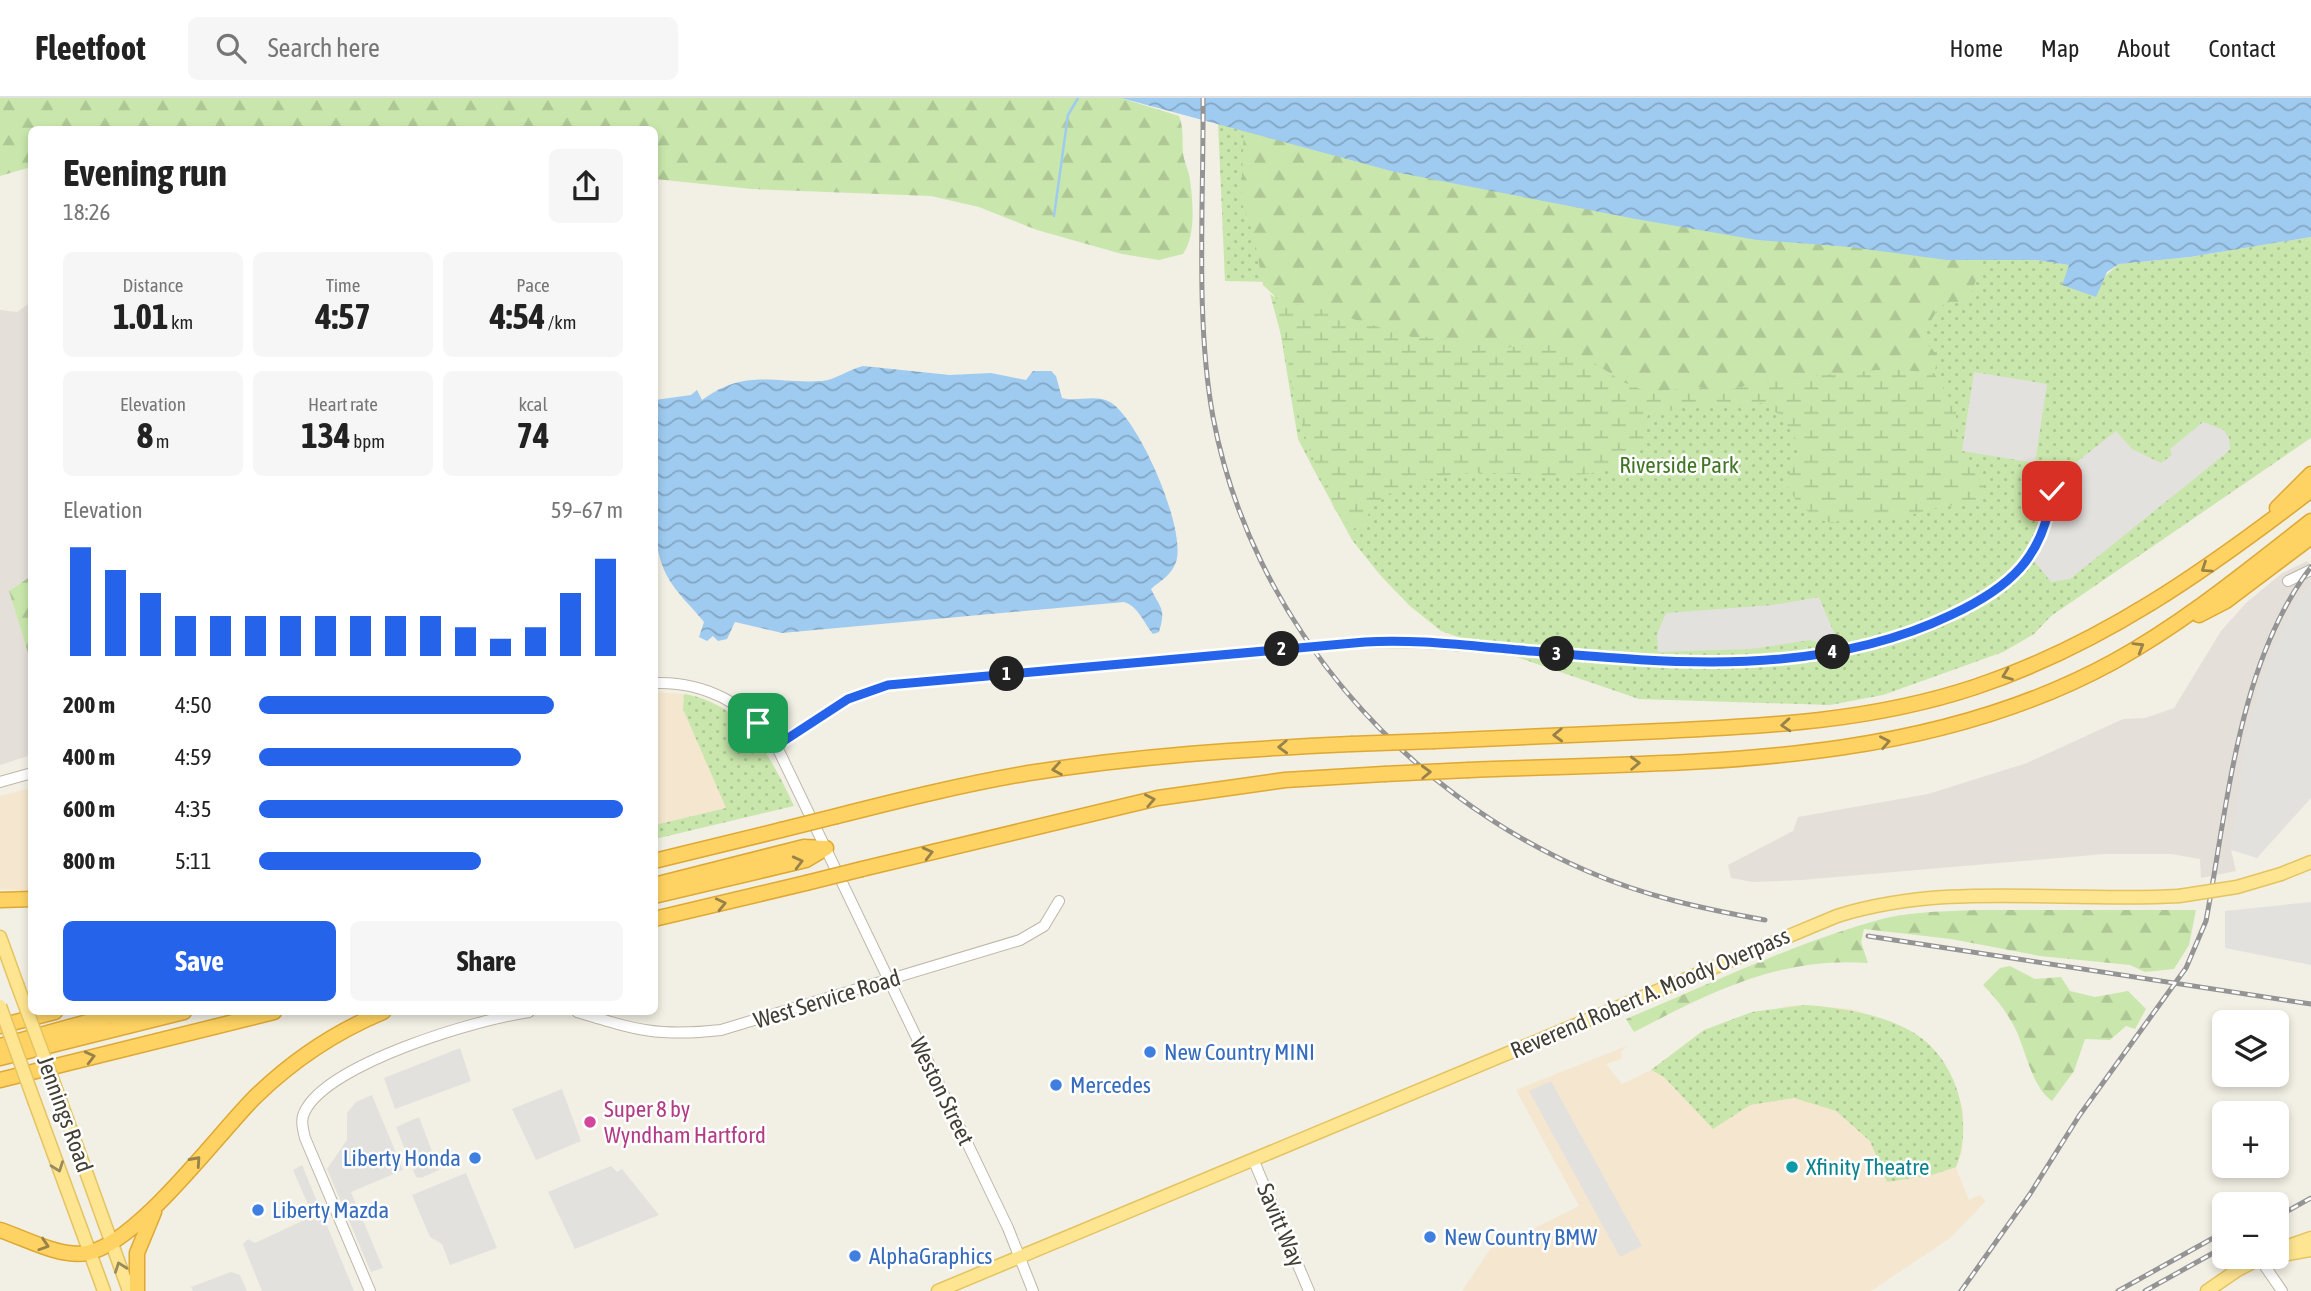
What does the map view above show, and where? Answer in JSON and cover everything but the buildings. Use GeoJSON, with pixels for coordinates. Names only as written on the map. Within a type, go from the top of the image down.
{"type":"FeatureCollection","features":[{"type":"Feature","properties":{"kind":"highway"},"geometry":{"type":"LineString","coordinates":[[2261,528],[2311,474]]}},
{"type":"Feature","properties":{"kind":"highway"},"geometry":{"type":"LineString","coordinates":[[658,860],[981,782],[1083,765],[1214,751],[1785,725],[1876,713],[1935,699],[2012,674],[2099,634],[2180,585],[2311,490]]}},
{"type":"Feature","properties":{"kind":"highway"},"geometry":{"type":"LineString","coordinates":[[658,918],[1158,798],[1285,780],[1795,755],[1899,739],[1988,715],[2058,688],[2114,662],[2178,622],[2311,521]]}},
{"type":"Feature","properties":{"kind":"highway"},"geometry":{"type":"LineString","coordinates":[[2178,622],[2218,606],[2311,537]]}},
{"type":"Feature","properties":{"kind":"highway"},"geometry":{"type":"LineString","coordinates":[[658,884],[804,847],[826,848]]}},
{"type":"Feature","properties":{"kind":"highway"},"geometry":{"type":"LineString","coordinates":[[658,895],[806,860],[826,848]]}},
{"type":"Feature","properties":{"kind":"highway"},"geometry":{"type":"LineString","coordinates":[[0,900],[28,899]]}},
{"type":"Feature","properties":{"kind":"highway"},"geometry":{"type":"LineString","coordinates":[[0,1026],[43,1015]]}},
{"type":"Feature","properties":{"kind":"highway"},"geometry":{"type":"LineString","coordinates":[[0,1046],[113,1015]]}},
{"type":"Feature","properties":{"kind":"highway"},"geometry":{"type":"LineString","coordinates":[[94,1020],[124,1015]]}},
{"type":"Feature","properties":{"kind":"highway"},"geometry":{"type":"LineString","coordinates":[[0,1058],[172,1015]]}},
{"type":"Feature","properties":{"kind":"highway"},"geometry":{"type":"LineString","coordinates":[[0,1080],[262,1015]]}},
{"type":"Feature","properties":{"kind":"highway"},"geometry":{"type":"LineString","coordinates":[[0,1230],[66,1252],[90,1252],[111,1242],[163,1198],[256,1097],[289,1067],[331,1037],[377,1015]]}},
{"type":"Feature","properties":{"kind":"highway"},"geometry":{"type":"LineString","coordinates":[[137,1291],[138,1246],[163,1198]]}},
{"type":"Feature","properties":{"kind":"main road","name":"Reverend Robert A. Moody Overpass"},"geometry":{"type":"LineString","coordinates":[[1019,1257],[1797,932],[1856,911],[1900,901],[1946,896],[2179,895],[2237,887],[2311,862]]}},
{"type":"Feature","properties":{"kind":"main road","name":"Jennings Road"},"geometry":{"type":"LineString","coordinates":[[0,937],[28,1012]]}},
{"type":"Feature","properties":{"kind":"main road","name":"Jennings Road"},"geometry":{"type":"LineString","coordinates":[[0,1006],[104,1291]]}},
{"type":"Feature","properties":{"kind":"main road","name":"Jennings Road"},"geometry":{"type":"LineString","coordinates":[[29,1015],[129,1291]]}},
{"type":"Feature","properties":{"kind":"main road"},"geometry":{"type":"LineString","coordinates":[[2289,1246],[2311,1238]]}},
{"type":"Feature","properties":{"kind":"main road"},"geometry":{"type":"LineString","coordinates":[[2289,1254],[2311,1250]]}},
{"type":"Feature","properties":{"kind":"main road"},"geometry":{"type":"LineString","coordinates":[[938,1291],[1019,1257]]}},
{"type":"Feature","properties":{"kind":"main road"},"geometry":{"type":"LineString","coordinates":[[2207,1291],[2244,1269]]}},
{"type":"Feature","properties":{"kind":"street"},"geometry":{"type":"LineString","coordinates":[[776,746],[848,699],[888,685],[1341,644],[1428,643],[1694,663],[1794,657],[1878,644],[1914,632],[1963,610],[2009,581],[2031,555],[2042,534],[2049,510],[2053,475]]}},
{"type":"Feature","properties":{"kind":"street"},"geometry":{"type":"LineString","coordinates":[[2288,581],[2311,570]]}},
{"type":"Feature","properties":{"kind":"street","name":"Weston Street"},"geometry":{"type":"LineString","coordinates":[[658,683],[688,685],[722,697],[752,717],[776,746],[1008,1227],[1033,1291]]}},
{"type":"Feature","properties":{"kind":"street"},"geometry":{"type":"LineString","coordinates":[[0,782],[28,774]]}},
{"type":"Feature","properties":{"kind":"street","name":"West Service Road"},"geometry":{"type":"LineString","coordinates":[[587,1015],[641,1031],[686,1034],[721,1030],[1020,940],[1044,926],[1059,901]]}},
{"type":"Feature","properties":{"kind":"street"},"geometry":{"type":"LineString","coordinates":[[370,1291],[306,1138],[302,1119],[306,1108],[337,1082],[389,1054],[483,1022],[515,1015]]}},
{"type":"Feature","properties":{"kind":"street","name":"Savitt Way"},"geometry":{"type":"LineString","coordinates":[[1253,1159],[1309,1291]]}},
{"type":"Feature","properties":{"kind":"street"},"geometry":{"type":"LineString","coordinates":[[2269,1269],[2282,1291]]}},
{"type":"Feature","properties":{"kind":"shaded area"},"geometry":{"type":"Polygon","coordinates":[[[28,304],[28,578],[9,591],[28,653],[28,756],[0,765],[0,310],[17,312],[28,304]]]}},
{"type":"Feature","properties":{"kind":"shaded area"},"geometry":{"type":"Polygon","coordinates":[[[1974,372],[2047,384],[2035,463],[1962,451],[1974,372]]]}},
{"type":"Feature","properties":{"kind":"shaded area"},"geometry":{"type":"Polygon","coordinates":[[[2203,422],[2224,430],[2229,438],[2230,449],[2070,579],[2051,582],[2034,561],[2046,536],[2060,486],[2069,479],[2064,472],[2116,431],[2132,449],[2161,463],[2172,455],[2170,449],[2203,422]]]}},
{"type":"Feature","properties":{"kind":"shaded area"},"geometry":{"type":"Polygon","coordinates":[[[2307,561],[2311,565],[2311,586],[2298,598],[2231,850],[2236,871],[2201,878],[2200,859],[2171,854],[2105,854],[1801,880],[1753,882],[1731,878],[1728,865],[1793,831],[1798,817],[1928,794],[2027,763],[2123,719],[2145,718],[2174,708],[2221,631],[2246,603],[2281,574],[2307,561]]]}},
{"type":"Feature","properties":{"kind":"shaded area"},"geometry":{"type":"Polygon","coordinates":[[[2311,586],[2311,798],[2257,858],[2231,850],[2246,740],[2266,666],[2298,597],[2311,586]]]}},
{"type":"Feature","properties":{"kind":"shaded area"},"geometry":{"type":"Polygon","coordinates":[[[1819,597],[1835,635],[1848,641],[1822,644],[1810,640],[1752,649],[1658,652],[1657,634],[1666,613],[1773,605],[1819,597]]]}},
{"type":"Feature","properties":{"kind":"shaded area"},"geometry":{"type":"Polygon","coordinates":[[[658,692],[684,694],[683,709],[726,808],[658,824],[658,692]]]}},
{"type":"Feature","properties":{"kind":"shaded area"},"geometry":{"type":"Polygon","coordinates":[[[28,789],[28,891],[0,889],[0,796],[28,789]]]}},
{"type":"Feature","properties":{"kind":"shaded area"},"geometry":{"type":"Polygon","coordinates":[[[2311,902],[2311,965],[2225,948],[2225,911],[2311,902]]]}},
{"type":"Feature","properties":{"kind":"shaded area","name":"Xfinity Theatre"},"geometry":{"type":"Polygon","coordinates":[[[1786,1006],[1852,1009],[1910,1031],[1930,1047],[1955,1083],[1963,1111],[1962,1152],[1956,1168],[1969,1200],[1979,1195],[1986,1201],[1949,1239],[1871,1291],[1462,1291],[1501,1233],[1507,1242],[1579,1206],[1516,1090],[1629,1045],[1621,1052],[1622,1059],[1606,1064],[1622,1084],[1651,1070],[1704,1030],[1786,1006]]]}},
{"type":"Feature","properties":{"kind":"shaded area"},"geometry":{"type":"Polygon","coordinates":[[[460,1048],[471,1081],[395,1109],[384,1078],[460,1048]]]}},
{"type":"Feature","properties":{"kind":"shaded area"},"geometry":{"type":"Polygon","coordinates":[[[1551,1081],[1642,1246],[1620,1257],[1529,1091],[1551,1081]]]}},
{"type":"Feature","properties":{"kind":"shaded area"},"geometry":{"type":"Polygon","coordinates":[[[562,1089],[581,1141],[536,1160],[512,1109],[562,1089]]]}},
{"type":"Feature","properties":{"kind":"shaded area"},"geometry":{"type":"Polygon","coordinates":[[[372,1095],[403,1170],[351,1192],[383,1268],[371,1272],[327,1169],[347,1140],[347,1113],[356,1102],[372,1095]]]}},
{"type":"Feature","properties":{"kind":"shaded area"},"geometry":{"type":"Polygon","coordinates":[[[419,1117],[439,1170],[421,1178],[416,1177],[396,1127],[419,1117]]]}},
{"type":"Feature","properties":{"kind":"shaded area"},"geometry":{"type":"Polygon","coordinates":[[[302,1165],[354,1291],[262,1291],[243,1244],[248,1239],[255,1243],[313,1216],[293,1170],[302,1165]]]}},
{"type":"Feature","properties":{"kind":"shaded area"},"geometry":{"type":"Polygon","coordinates":[[[611,1166],[617,1172],[622,1169],[659,1215],[575,1249],[548,1192],[611,1166]]]}},
{"type":"Feature","properties":{"kind":"shaded area"},"geometry":{"type":"Polygon","coordinates":[[[466,1173],[497,1248],[450,1265],[442,1244],[430,1237],[412,1195],[466,1173]]]}},
{"type":"Feature","properties":{"kind":"shaded area"},"geometry":{"type":"Polygon","coordinates":[[[231,1272],[240,1275],[247,1291],[193,1291],[191,1287],[231,1272]]]}},
{"type":"Feature","properties":{"kind":"green space"},"geometry":{"type":"Polygon","coordinates":[[[0,98],[1121,98],[1179,116],[1193,209],[1190,238],[1183,254],[1159,260],[1122,254],[1037,230],[979,207],[931,196],[752,189],[658,179],[658,126],[28,126],[28,168],[0,176],[0,98]]]}},
{"type":"Feature","properties":{"kind":"green space","name":"Riverside Park"},"geometry":{"type":"Polygon","coordinates":[[[1218,122],[1303,148],[1947,260],[2036,260],[2070,265],[2062,285],[2104,277],[2119,264],[2190,257],[2311,237],[2311,438],[2051,616],[2034,634],[2003,652],[1883,695],[1830,705],[1639,699],[1441,631],[1410,606],[1352,540],[1298,439],[1272,282],[1225,281],[1218,122]]]}},
{"type":"Feature","properties":{"kind":"green space"},"geometry":{"type":"Polygon","coordinates":[[[1244,128],[1983,254],[1969,297],[1964,301],[1950,302],[1940,307],[1927,331],[1925,342],[1936,356],[1934,373],[1891,369],[1769,380],[1721,392],[1698,387],[1648,392],[1625,383],[1583,356],[1535,344],[1497,349],[1437,337],[1411,337],[1317,308],[1280,301],[1263,285],[1254,236],[1241,201],[1244,128]]]}},
{"type":"Feature","properties":{"kind":"green space"},"geometry":{"type":"Polygon","coordinates":[[[1270,294],[1280,301],[1317,308],[1411,337],[1437,337],[1497,349],[1535,344],[1560,347],[1583,356],[1625,383],[1648,392],[1698,387],[1721,392],[1769,380],[1891,369],[1934,373],[1956,409],[1956,434],[1963,457],[1984,486],[1981,498],[1971,504],[1944,506],[1907,516],[1856,516],[1832,523],[1820,520],[1799,505],[1785,483],[1802,450],[1783,417],[1761,403],[1736,407],[1684,404],[1674,410],[1649,414],[1643,424],[1642,449],[1626,462],[1607,470],[1562,476],[1466,473],[1415,482],[1382,499],[1363,522],[1353,529],[1335,510],[1310,451],[1294,400],[1288,361],[1270,294]]]}},
{"type":"Feature","properties":{"kind":"green space"},"geometry":{"type":"Polygon","coordinates":[[[28,578],[28,653],[9,591],[28,578]]]}},
{"type":"Feature","properties":{"kind":"green space"},"geometry":{"type":"Polygon","coordinates":[[[684,694],[705,700],[739,720],[753,735],[775,768],[794,806],[658,838],[658,824],[726,808],[683,709],[684,694]]]}},
{"type":"Feature","properties":{"kind":"green space"},"geometry":{"type":"Polygon","coordinates":[[[1982,910],[2196,910],[2189,945],[2174,969],[2145,972],[2130,965],[2040,956],[1951,939],[1864,929],[1861,942],[1868,963],[1836,962],[1776,971],[1718,991],[1634,1032],[1626,1019],[1754,964],[1853,928],[1910,914],[1982,910]]]}},
{"type":"Feature","properties":{"kind":"green space"},"geometry":{"type":"Polygon","coordinates":[[[2010,966],[2035,979],[2061,977],[2070,991],[2095,997],[2128,991],[2146,1009],[2135,1029],[2126,1026],[2110,1040],[2085,1039],[2074,1071],[2052,1101],[2035,1079],[2009,1017],[1983,985],[2000,968],[2010,966]]]}},
{"type":"Feature","properties":{"kind":"green space"},"geometry":{"type":"Polygon","coordinates":[[[1805,1005],[1884,1019],[1909,1030],[1939,1055],[1950,1072],[1962,1110],[1961,1149],[1956,1167],[1932,1175],[1887,1182],[1870,1141],[1836,1111],[1794,1098],[1750,1105],[1713,1129],[1664,1077],[1651,1070],[1704,1030],[1752,1012],[1805,1005]]]}},
{"type":"Feature","properties":{"kind":"water"},"geometry":{"type":"Polygon","coordinates":[[[1121,98],[2311,98],[2311,237],[2190,257],[2119,264],[2107,272],[2096,297],[2062,285],[2069,265],[2036,260],[1947,260],[1850,247],[1757,240],[1636,219],[1395,172],[1121,98]]]}},
{"type":"Feature","properties":{"kind":"water"},"geometry":{"type":"Polygon","coordinates":[[[863,366],[950,375],[991,373],[1026,380],[1033,371],[1051,371],[1056,376],[1062,398],[1110,402],[1122,412],[1147,452],[1168,502],[1174,526],[1178,547],[1176,562],[1169,574],[1151,589],[1162,613],[1159,632],[1153,634],[1137,611],[1124,602],[782,633],[735,622],[727,639],[718,641],[713,636],[707,641],[699,637],[704,622],[667,576],[658,548],[658,400],[691,395],[697,390],[702,400],[718,390],[747,381],[827,380],[863,366]]]}},
{"type":"Feature","properties":{"kind":"waterway"},"geometry":{"type":"LineString","coordinates":[[1054,216],[1068,115],[1078,98]]}},
{"type":"Feature","properties":{"kind":"railway"},"geometry":{"type":"LineString","coordinates":[[1203,98],[1202,300],[1207,379],[1213,417],[1232,491],[1261,562],[1299,628],[1344,690],[1397,745],[1455,795],[1519,837],[1587,871],[1630,888],[1765,920]]}},
{"type":"Feature","properties":{"kind":"railway"},"geometry":{"type":"LineString","coordinates":[[1961,1291],[2030,1194],[2079,1116],[2186,968],[2206,921],[2239,736],[2251,690],[2286,605],[2311,567]]}},
{"type":"Feature","properties":{"kind":"railway"},"geometry":{"type":"LineString","coordinates":[[1868,936],[2311,1004]]}},
{"type":"Feature","properties":{"kind":"railway"},"geometry":{"type":"LineString","coordinates":[[2289,1210],[2311,1198]]}},
{"type":"Feature","properties":{"kind":"railway"},"geometry":{"type":"LineString","coordinates":[[2118,1291],[2212,1239]]}},
{"type":"Feature","properties":{"kind":"railway"},"geometry":{"type":"LineString","coordinates":[[2145,1291],[2212,1254]]}},
{"type":"Feature","properties":{"kind":"place","name":"New Country MINI"},"geometry":{"type":"Point","coordinates":[1150,1052]}},
{"type":"Feature","properties":{"kind":"place","name":"Mercedes"},"geometry":{"type":"Point","coordinates":[1056,1085]}},
{"type":"Feature","properties":{"kind":"place","name":"Super 8 by Wyndham Hartford"},"geometry":{"type":"Point","coordinates":[590,1122]}},
{"type":"Feature","properties":{"kind":"place","name":"Liberty Honda"},"geometry":{"type":"Point","coordinates":[475,1158]}},
{"type":"Feature","properties":{"kind":"place","name":"Xfinity Theatre"},"geometry":{"type":"Point","coordinates":[1792,1167]}},
{"type":"Feature","properties":{"kind":"place","name":"Liberty Mazda"},"geometry":{"type":"Point","coordinates":[258,1210]}},
{"type":"Feature","properties":{"kind":"place","name":"New Country BMW"},"geometry":{"type":"Point","coordinates":[1430,1237]}},
{"type":"Feature","properties":{"kind":"place","name":"AlphaGraphics"},"geometry":{"type":"Point","coordinates":[855,1256]}},
{"type":"Feature","properties":{"kind":"route"},"geometry":{"type":"LineString","coordinates":[[758,723],[776,746],[848,699],[867,690],[888,685],[1379,641],[1694,663],[1756,660],[1852,649],[1887,642],[1914,632],[1973,605],[2006,585],[2038,542],[2048,516],[2052,491]]}}]}
